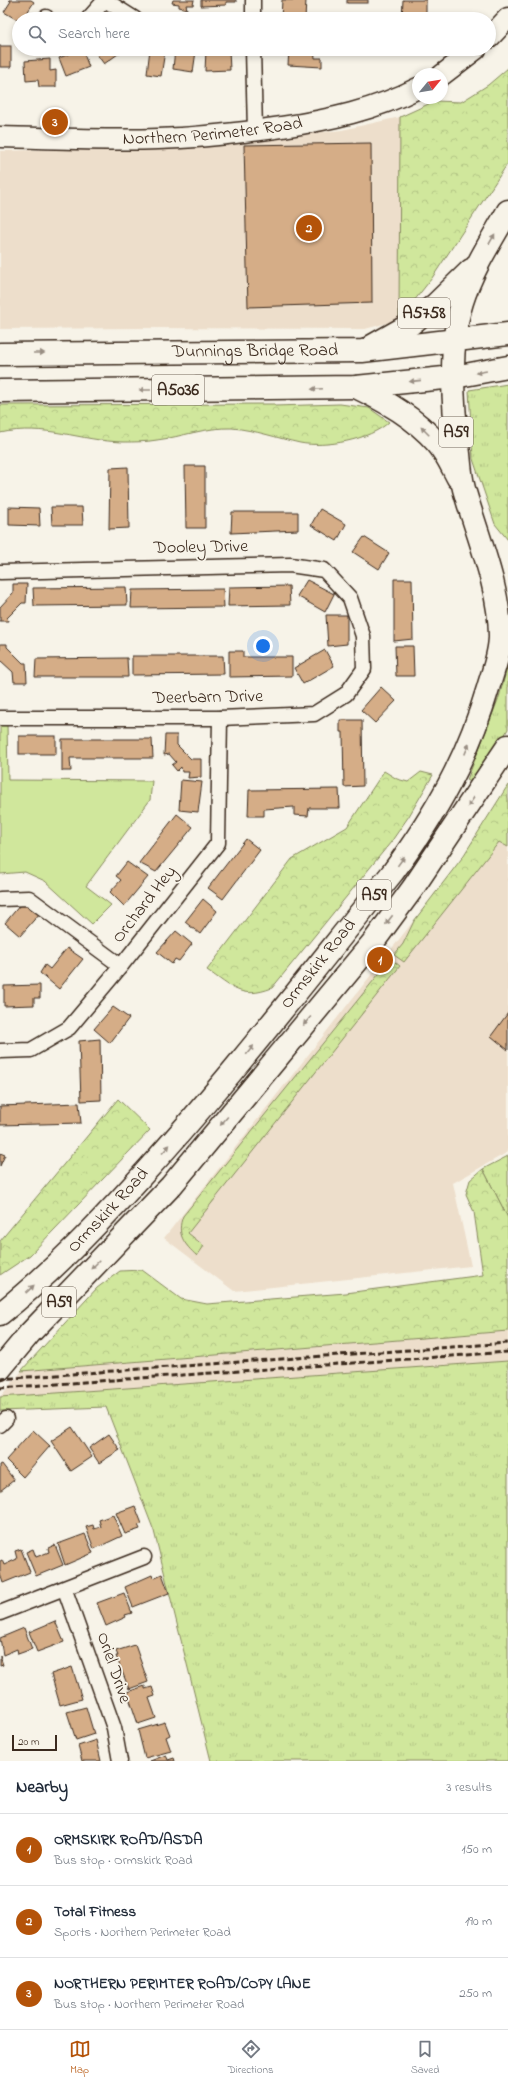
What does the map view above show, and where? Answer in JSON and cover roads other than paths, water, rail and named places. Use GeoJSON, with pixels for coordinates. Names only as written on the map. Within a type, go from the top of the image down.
{"type":"FeatureCollection","features":[{"type":"Feature","properties":{"kind":"highway","name":"A5758"},"geometry":{"type":"LineString","coordinates":[[455,341],[461,303],[478,264],[508,211]]}},
{"type":"Feature","properties":{"kind":"highway","name":"A5758"},"geometry":{"type":"LineString","coordinates":[[362,351],[411,324],[436,304],[478,264]]}},
{"type":"Feature","properties":{"kind":"highway","name":"Dunnings Bridge Road"},"geometry":{"type":"LineString","coordinates":[[0,354],[362,351],[508,334]]}},
{"type":"Feature","properties":{"kind":"highway"},"geometry":{"type":"LineString","coordinates":[[454,377],[455,341]]}},
{"type":"Feature","properties":{"kind":"highway","name":"A5036"},"geometry":{"type":"LineString","coordinates":[[356,387],[454,377],[508,367]]}},
{"type":"Feature","properties":{"kind":"highway","name":"A59"},"geometry":{"type":"LineString","coordinates":[[454,377],[454,417],[463,486]]}},
{"type":"Feature","properties":{"kind":"highway","name":"Dunnings Bridge Road"},"geometry":{"type":"LineString","coordinates":[[0,391],[356,387]]}},
{"type":"Feature","properties":{"kind":"highway"},"geometry":{"type":"LineString","coordinates":[[356,387],[394,405],[414,420],[438,444],[463,486]]}},
{"type":"Feature","properties":{"kind":"highway","name":"Ormskirk Road"},"geometry":{"type":"LineString","coordinates":[[0,1314],[25,1294],[94,1228],[204,1107],[393,872],[415,842],[444,796],[464,756],[481,713],[496,662],[500,638],[498,610],[463,486]]}},
{"type":"Feature","properties":{"kind":"highway","name":"Ormskirk Road"},"geometry":{"type":"LineString","coordinates":[[0,1369],[30,1333],[171,1186],[374,941],[413,888],[508,746]]}},
{"type":"Feature","properties":{"kind":"main road"},"geometry":{"type":"LineString","coordinates":[[496,31],[508,18]]}},
{"type":"Feature","properties":{"kind":"main road"},"geometry":{"type":"LineString","coordinates":[[448,70],[467,56]]}},
{"type":"Feature","properties":{"kind":"main road","name":"Northern Perimeter Road"},"geometry":{"type":"LineString","coordinates":[[0,137],[158,139],[255,131],[313,122],[366,110],[397,99],[412,91]]}},
{"type":"Feature","properties":{"kind":"street"},"geometry":{"type":"LineString","coordinates":[[94,12],[105,0],[124,12]]}},
{"type":"Feature","properties":{"kind":"street"},"geometry":{"type":"LineString","coordinates":[[252,12],[253,0]]}},
{"type":"Feature","properties":{"kind":"street"},"geometry":{"type":"LineString","coordinates":[[253,56],[255,131]]}},
{"type":"Feature","properties":{"kind":"street","name":"Dooley Drive"},"geometry":{"type":"LineString","coordinates":[[0,572],[290,565],[324,570],[350,598],[363,636]]}},
{"type":"Feature","properties":{"kind":"street","name":"Deerbarn Drive"},"geometry":{"type":"LineString","coordinates":[[0,718],[220,718],[314,714],[346,694],[364,669],[363,636]]}},
{"type":"Feature","properties":{"kind":"street","name":"Orchard Hey"},"geometry":{"type":"LineString","coordinates":[[0,1052],[31,1050],[69,1028],[218,843],[220,718]]}},
{"type":"Feature","properties":{"kind":"street"},"geometry":{"type":"LineString","coordinates":[[0,899],[29,898],[120,966]]}},
{"type":"Feature","properties":{"kind":"street"},"geometry":{"type":"LineString","coordinates":[[0,1613],[65,1590],[144,1557]]}},
{"type":"Feature","properties":{"kind":"street","name":"Oriel Drive"},"geometry":{"type":"LineString","coordinates":[[65,1590],[114,1728],[120,1761]]}},
{"type":"Feature","properties":{"kind":"railway"},"geometry":{"type":"LineString","coordinates":[[0,1379],[508,1343]]}},
{"type":"Feature","properties":{"kind":"railway"},"geometry":{"type":"LineString","coordinates":[[0,1388],[508,1352]]}},
{"type":"Feature","properties":{"kind":"place","name":"NORTHERN PERIMTER ROAD/COPY LANE"},"geometry":{"type":"Point","coordinates":[55,122]}},
{"type":"Feature","properties":{"kind":"place","name":"Total Fitness"},"geometry":{"type":"Point","coordinates":[309,228]}},
{"type":"Feature","properties":{"kind":"place","name":"ORMSKIRK ROAD/ASDA"},"geometry":{"type":"Point","coordinates":[380,960]}}]}
